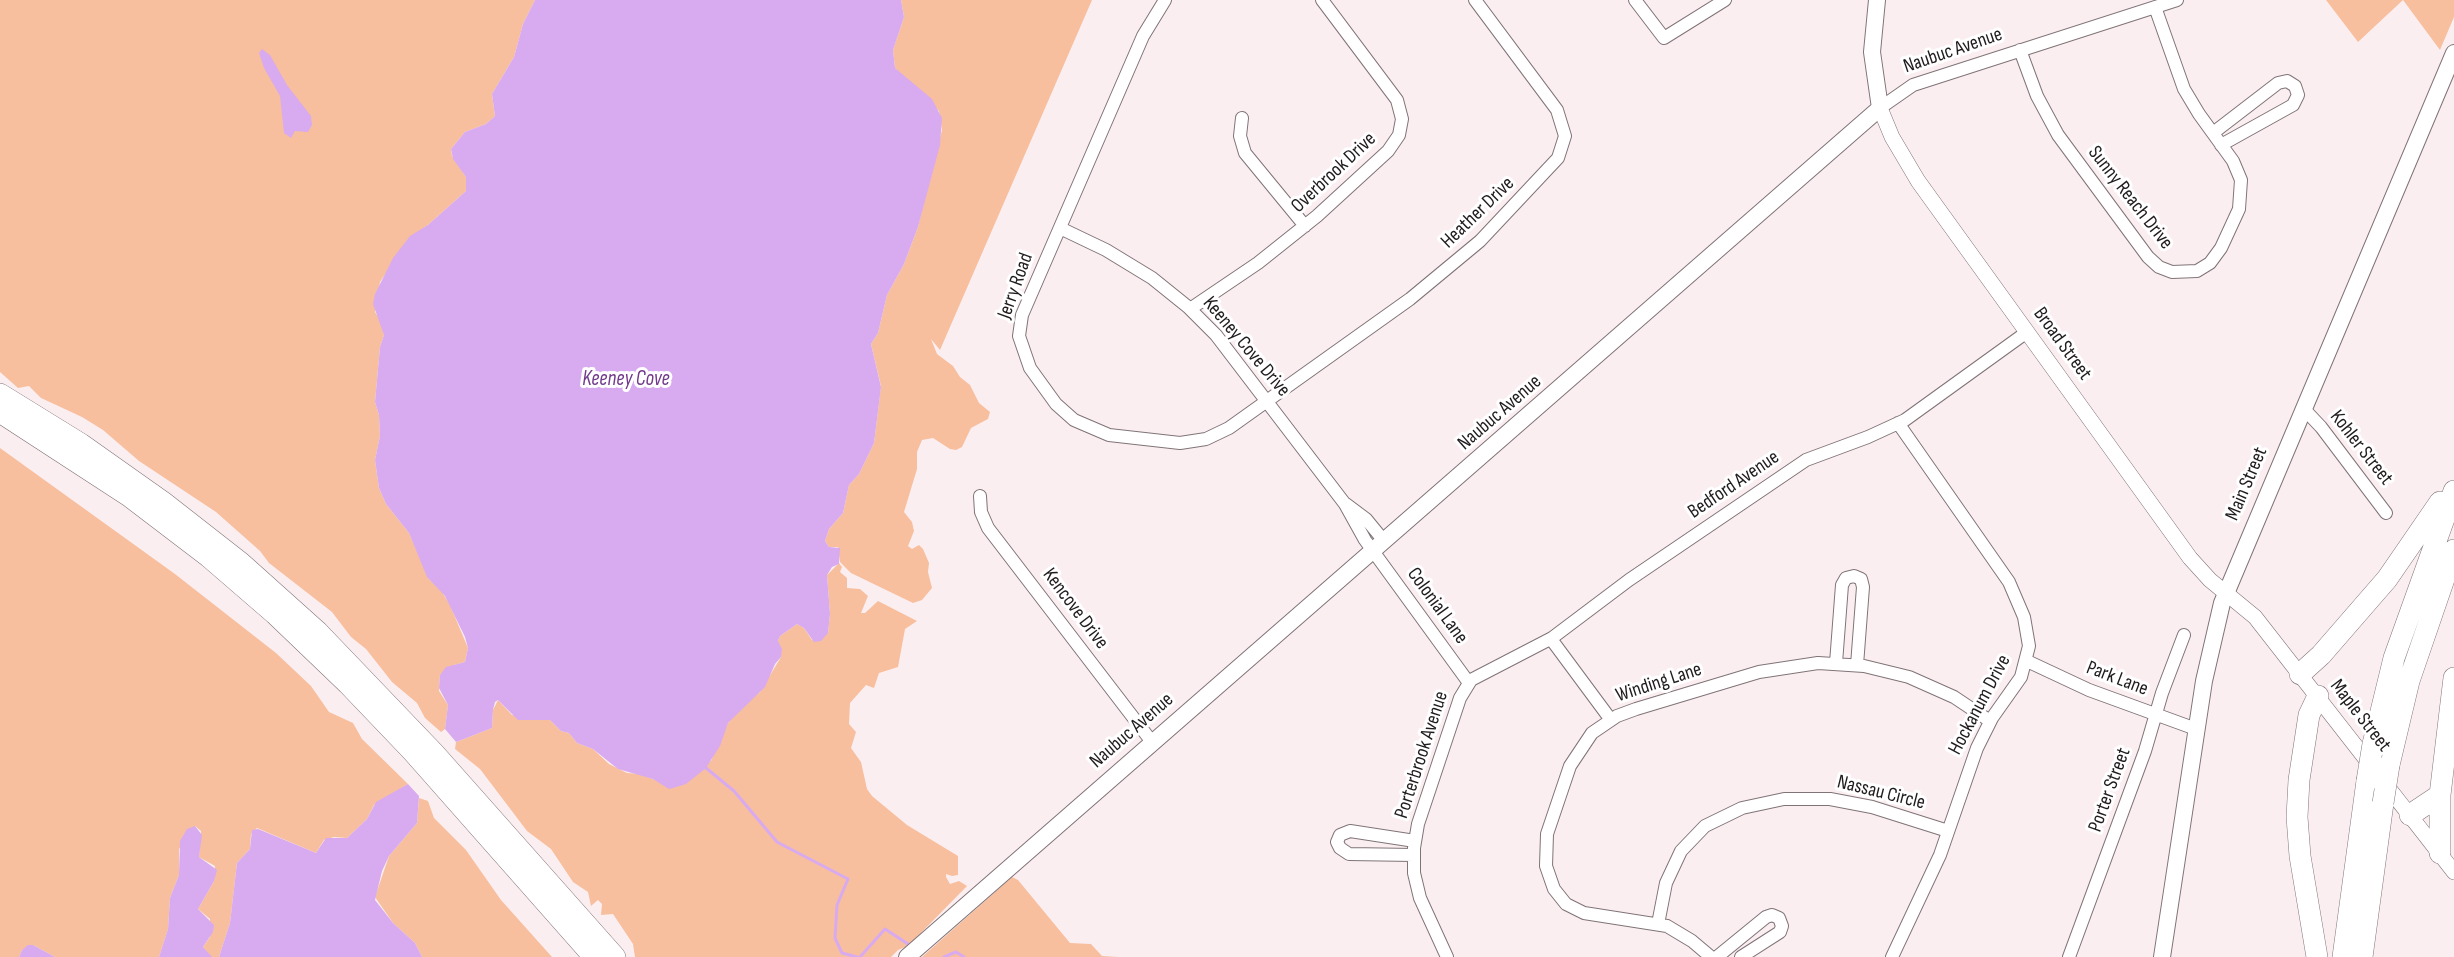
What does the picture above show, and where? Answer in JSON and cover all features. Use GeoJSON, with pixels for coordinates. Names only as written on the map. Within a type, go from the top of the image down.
{"type":"FeatureCollection","features":[{"type":"Feature","properties":{"kind":"highway"},"geometry":{"type":"LineString","coordinates":[[0,394],[81,444],[163,502],[242,563],[318,632],[434,753],[615,957]]}},
{"type":"Feature","properties":{"kind":"highway"},"geometry":{"type":"LineString","coordinates":[[0,412],[137,502],[201,551],[275,614],[342,677],[413,752],[594,957]]}},
{"type":"Feature","properties":{"kind":"highway"},"geometry":{"type":"LineString","coordinates":[[2300,674],[2321,655],[2387,579],[2420,535],[2454,478]]}},
{"type":"Feature","properties":{"kind":"highway"},"geometry":{"type":"LineString","coordinates":[[2343,957],[2373,744],[2394,658],[2454,491]]}},
{"type":"Feature","properties":{"kind":"highway"},"geometry":{"type":"LineString","coordinates":[[2362,957],[2389,765],[2409,681],[2454,550]]}},
{"type":"Feature","properties":{"kind":"highway"},"geometry":{"type":"LineString","coordinates":[[2440,854],[2440,795],[2454,678]]}},
{"type":"Feature","properties":{"kind":"highway"},"geometry":{"type":"LineString","coordinates":[[2317,957],[2300,856],[2297,809],[2308,718],[2318,696]]}},
{"type":"Feature","properties":{"kind":"highway"},"geometry":{"type":"LineString","coordinates":[[2410,815],[2440,795]]}},
{"type":"Feature","properties":{"kind":"main road"},"geometry":{"type":"LineString","coordinates":[[1877,0],[1872,52],[1880,108]]}},
{"type":"Feature","properties":{"kind":"main road","name":"Main Street"},"geometry":{"type":"LineString","coordinates":[[2162,957],[2196,729],[2209,655],[2225,593],[2454,53]]}},
{"type":"Feature","properties":{"kind":"main road","name":"Naubuc Avenue"},"geometry":{"type":"LineString","coordinates":[[912,953],[1152,741],[1880,108]]}},
{"type":"Feature","properties":{"kind":"street","name":"Jerry Road"},"geometry":{"type":"LineString","coordinates":[[1165,0],[1143,36],[1022,315],[1019,334],[1028,364],[1066,414],[1086,427],[1109,435],[1183,443],[1202,440],[1223,432],[1268,401]]}},
{"type":"Feature","properties":{"kind":"street","name":"Overbrook Drive"},"geometry":{"type":"LineString","coordinates":[[1190,309],[1305,226],[1388,151],[1397,139],[1402,122],[1395,96],[1322,0]]}},
{"type":"Feature","properties":{"kind":"street","name":"Heather Drive"},"geometry":{"type":"LineString","coordinates":[[1268,401],[1404,304],[1454,264],[1500,222],[1559,156],[1565,133],[1557,110],[1475,0]]}},
{"type":"Feature","properties":{"kind":"street"},"geometry":{"type":"LineString","coordinates":[[1635,0],[1664,38],[1725,0]]}},
{"type":"Feature","properties":{"kind":"street","name":"Naubuc Avenue"},"geometry":{"type":"LineString","coordinates":[[1880,108],[1913,85],[2177,0]]}},
{"type":"Feature","properties":{"kind":"street","name":"Sunny Reach Drive"},"geometry":{"type":"LineString","coordinates":[[2020,50],[2037,96],[2058,135],[2148,257],[2164,269],[2181,273],[2197,271],[2210,263],[2221,248],[2239,208],[2242,190],[2236,167],[2180,80],[2155,7]]}},
{"type":"Feature","properties":{"kind":"street"},"geometry":{"type":"LineString","coordinates":[[2213,133],[2278,83],[2287,81],[2295,86],[2298,95],[2293,105],[2221,145]]}},
{"type":"Feature","properties":{"kind":"street","name":"Broad Street"},"geometry":{"type":"LineString","coordinates":[[1880,108],[1892,137],[1910,169],[2190,558],[2225,593]]}},
{"type":"Feature","properties":{"kind":"street"},"geometry":{"type":"LineString","coordinates":[[1242,118],[1240,136],[1245,153],[1305,226]]}},
{"type":"Feature","properties":{"kind":"street","name":"Keeney Cove Drive"},"geometry":{"type":"LineString","coordinates":[[1060,228],[1130,264],[1190,309],[1221,340],[1345,504],[1366,519],[1379,546]]}},
{"type":"Feature","properties":{"kind":"street","name":"Bedford Avenue"},"geometry":{"type":"LineString","coordinates":[[1469,683],[1482,673],[1551,639],[1629,580],[1806,460],[1898,423],[2027,332]]}},
{"type":"Feature","properties":{"kind":"street","name":"Kohler Street"},"geometry":{"type":"LineString","coordinates":[[2303,408],[2321,427],[2386,513]]}},
{"type":"Feature","properties":{"kind":"street","name":"Hockanum Drive"},"geometry":{"type":"LineString","coordinates":[[1892,957],[1924,893],[1973,758],[1990,721],[2018,683],[2027,661],[2026,624],[2009,582],[1898,423]]}},
{"type":"Feature","properties":{"kind":"street","name":"Kencove Drive"},"geometry":{"type":"LineString","coordinates":[[980,496],[981,512],[988,528],[1152,741]]}},
{"type":"Feature","properties":{"kind":"street","name":"Colonial Lane"},"geometry":{"type":"LineString","coordinates":[[1379,546],[1469,683]]}},
{"type":"Feature","properties":{"kind":"street"},"geometry":{"type":"LineString","coordinates":[[1836,663],[1842,585],[1846,578],[1854,576],[1861,579],[1863,587],[1857,665]]}},
{"type":"Feature","properties":{"kind":"street","name":"Maple Street"},"geometry":{"type":"LineString","coordinates":[[2225,593],[2249,610],[2454,872]]}},
{"type":"Feature","properties":{"kind":"street","name":"Porter Street"},"geometry":{"type":"LineString","coordinates":[[2069,957],[2145,751],[2184,635]]}},
{"type":"Feature","properties":{"kind":"street"},"geometry":{"type":"LineString","coordinates":[[1551,639],[1611,720]]}},
{"type":"Feature","properties":{"kind":"street","name":"Park Lane"},"geometry":{"type":"LineString","coordinates":[[2027,661],[2089,690],[2196,729]]}},
{"type":"Feature","properties":{"kind":"street","name":"Winding Lane"},"geometry":{"type":"LineString","coordinates":[[1712,957],[1684,935],[1658,924],[1577,911],[1558,896],[1547,874],[1545,858],[1547,836],[1570,766],[1589,736],[1611,720],[1636,709],[1767,670],[1803,664],[1836,663],[1893,672],[1924,682],[1962,701],[1990,721]]}},
{"type":"Feature","properties":{"kind":"street","name":"Porterbrook Avenue"},"geometry":{"type":"LineString","coordinates":[[1447,957],[1420,897],[1414,855],[1415,841],[1460,698],[1469,683]]}},
{"type":"Feature","properties":{"kind":"street","name":"Nassau Circle"},"geometry":{"type":"LineString","coordinates":[[1658,924],[1667,880],[1684,846],[1705,826],[1742,808],[1784,799],[1830,799],[1872,807],[1948,831]]}},
{"type":"Feature","properties":{"kind":"street","name":"Porterbrook Avenue"},"geometry":{"type":"LineString","coordinates":[[1414,855],[1349,854],[1340,848],[1337,842],[1340,835],[1350,831],[1415,841]]}},
{"type":"Feature","properties":{"kind":"street"},"geometry":{"type":"LineString","coordinates":[[1717,957],[1766,917],[1772,915],[1779,918],[1782,926],[1780,932],[1741,957]]}},
{"type":"Feature","properties":{"kind":"shaded area"},"geometry":{"type":"Polygon","coordinates":[[[0,0],[535,0],[523,24],[514,57],[492,94],[495,116],[486,124],[465,132],[451,149],[452,156],[466,177],[466,191],[428,225],[408,239],[380,282],[375,312],[384,335],[380,347],[375,402],[379,415],[380,436],[375,460],[379,488],[386,504],[409,533],[429,579],[441,590],[450,605],[468,648],[465,662],[454,665],[440,675],[439,691],[448,705],[445,729],[441,732],[425,718],[417,703],[392,682],[366,649],[351,637],[332,612],[269,563],[260,551],[216,512],[139,461],[103,430],[82,417],[41,398],[29,386],[18,388],[0,372],[0,0]]]}},
{"type":"Feature","properties":{"kind":"shaded area"},"geometry":{"type":"Polygon","coordinates":[[[901,0],[1092,0],[940,350],[931,339],[937,354],[953,366],[960,377],[970,385],[979,403],[990,412],[988,419],[971,428],[962,447],[956,450],[950,449],[933,438],[922,440],[917,452],[917,469],[904,512],[912,522],[914,531],[908,546],[912,549],[919,545],[923,549],[929,563],[928,572],[932,588],[922,600],[913,603],[851,573],[840,562],[838,547],[829,547],[825,541],[829,529],[843,513],[849,485],[859,474],[874,443],[881,386],[871,344],[878,333],[887,295],[904,264],[918,227],[942,130],[939,111],[895,68],[893,50],[904,17],[901,0]]]}},
{"type":"Feature","properties":{"kind":"shaded area"},"geometry":{"type":"Polygon","coordinates":[[[2326,0],[2403,0],[2358,42],[2326,0]]]}},
{"type":"Feature","properties":{"kind":"shaded area"},"geometry":{"type":"Polygon","coordinates":[[[2403,0],[2454,0],[2454,17],[2440,50],[2403,0]]]}},
{"type":"Feature","properties":{"kind":"shaded area"},"geometry":{"type":"Polygon","coordinates":[[[0,448],[175,574],[276,653],[311,686],[329,712],[353,723],[362,739],[408,784],[374,805],[367,819],[347,838],[334,837],[324,840],[316,853],[257,828],[251,834],[250,849],[237,863],[230,923],[219,957],[211,957],[203,947],[210,937],[210,919],[198,909],[214,881],[215,866],[199,857],[201,831],[195,826],[179,849],[179,875],[170,898],[168,929],[159,957],[55,957],[33,945],[22,950],[19,957],[0,957],[0,448]]]}},
{"type":"Feature","properties":{"kind":"shaded area"},"geometry":{"type":"Polygon","coordinates":[[[839,563],[842,567],[840,572],[847,578],[847,588],[860,589],[868,596],[861,613],[865,613],[878,601],[917,621],[905,629],[898,667],[879,673],[874,688],[866,685],[850,703],[849,724],[856,732],[851,748],[861,762],[867,789],[872,796],[907,825],[958,856],[958,875],[946,874],[946,877],[950,884],[959,881],[967,886],[915,939],[915,943],[898,950],[891,957],[635,957],[633,944],[613,914],[601,915],[602,904],[598,900],[591,906],[588,892],[573,882],[551,849],[527,831],[480,769],[455,749],[456,742],[492,728],[493,710],[498,700],[512,715],[550,720],[561,731],[569,733],[577,743],[593,749],[609,764],[627,773],[640,774],[658,781],[711,761],[728,723],[743,705],[760,692],[781,657],[778,641],[780,636],[797,624],[804,628],[812,640],[828,633],[830,614],[827,575],[839,563]]]}},
{"type":"Feature","properties":{"kind":"shaded area"},"geometry":{"type":"Polygon","coordinates":[[[419,798],[428,801],[434,818],[466,850],[501,900],[552,957],[422,957],[415,943],[393,923],[375,897],[389,856],[417,823],[419,798]]]}},
{"type":"Feature","properties":{"kind":"shaded area"},"geometry":{"type":"Polygon","coordinates":[[[1012,877],[1018,880],[1070,943],[1091,944],[1102,956],[1118,957],[922,957],[1012,877]]]}},
{"type":"Feature","properties":{"kind":"water","name":"Keeney Cove"},"geometry":{"type":"Polygon","coordinates":[[[535,0],[901,0],[904,17],[893,50],[895,68],[932,99],[942,118],[940,145],[918,227],[904,264],[887,295],[878,333],[871,344],[881,387],[874,443],[859,474],[849,485],[843,513],[829,529],[825,541],[829,547],[840,548],[839,564],[832,567],[827,575],[830,614],[828,633],[821,641],[814,642],[804,628],[797,624],[780,636],[778,641],[782,649],[781,657],[775,664],[765,687],[728,723],[720,746],[706,768],[686,784],[669,789],[653,779],[618,769],[593,749],[577,743],[569,733],[561,731],[550,720],[518,720],[498,700],[493,710],[492,728],[456,742],[445,729],[448,705],[439,688],[440,675],[446,667],[465,662],[468,648],[465,637],[445,596],[427,577],[409,533],[386,504],[379,488],[375,460],[380,436],[379,415],[375,402],[380,347],[384,335],[373,304],[375,294],[393,258],[410,236],[428,225],[466,191],[466,177],[453,159],[451,149],[465,132],[486,124],[495,116],[492,94],[514,57],[523,24],[535,0]]]}},
{"type":"Feature","properties":{"kind":"water"},"geometry":{"type":"Polygon","coordinates":[[[262,49],[270,55],[287,85],[311,116],[312,125],[308,132],[295,131],[291,138],[284,133],[280,96],[264,68],[259,53],[262,49]]]}},
{"type":"Feature","properties":{"kind":"water"},"geometry":{"type":"Polygon","coordinates":[[[408,784],[419,796],[417,823],[389,856],[382,871],[375,900],[393,923],[415,943],[422,957],[219,957],[230,923],[237,863],[250,849],[252,830],[258,829],[316,853],[326,838],[347,838],[367,819],[376,802],[408,784]]]}},
{"type":"Feature","properties":{"kind":"water"},"geometry":{"type":"Polygon","coordinates":[[[195,826],[202,835],[199,857],[217,870],[214,881],[198,909],[214,925],[213,932],[203,947],[212,957],[159,957],[168,929],[170,898],[179,875],[180,841],[187,829],[195,826]]]}},
{"type":"Feature","properties":{"kind":"water"},"geometry":{"type":"Polygon","coordinates":[[[28,945],[33,945],[55,957],[19,957],[28,945]]]}},
{"type":"Feature","properties":{"kind":"waterway"},"geometry":{"type":"LineString","coordinates":[[706,768],[734,791],[777,842],[848,879],[837,905],[835,938],[842,953],[857,957]]}},
{"type":"Feature","properties":{"kind":"waterway"},"geometry":{"type":"LineString","coordinates":[[860,957],[885,929],[911,946]]}},
{"type":"Feature","properties":{"kind":"waterway"},"geometry":{"type":"LineString","coordinates":[[944,957],[956,952],[964,957]]}}]}
